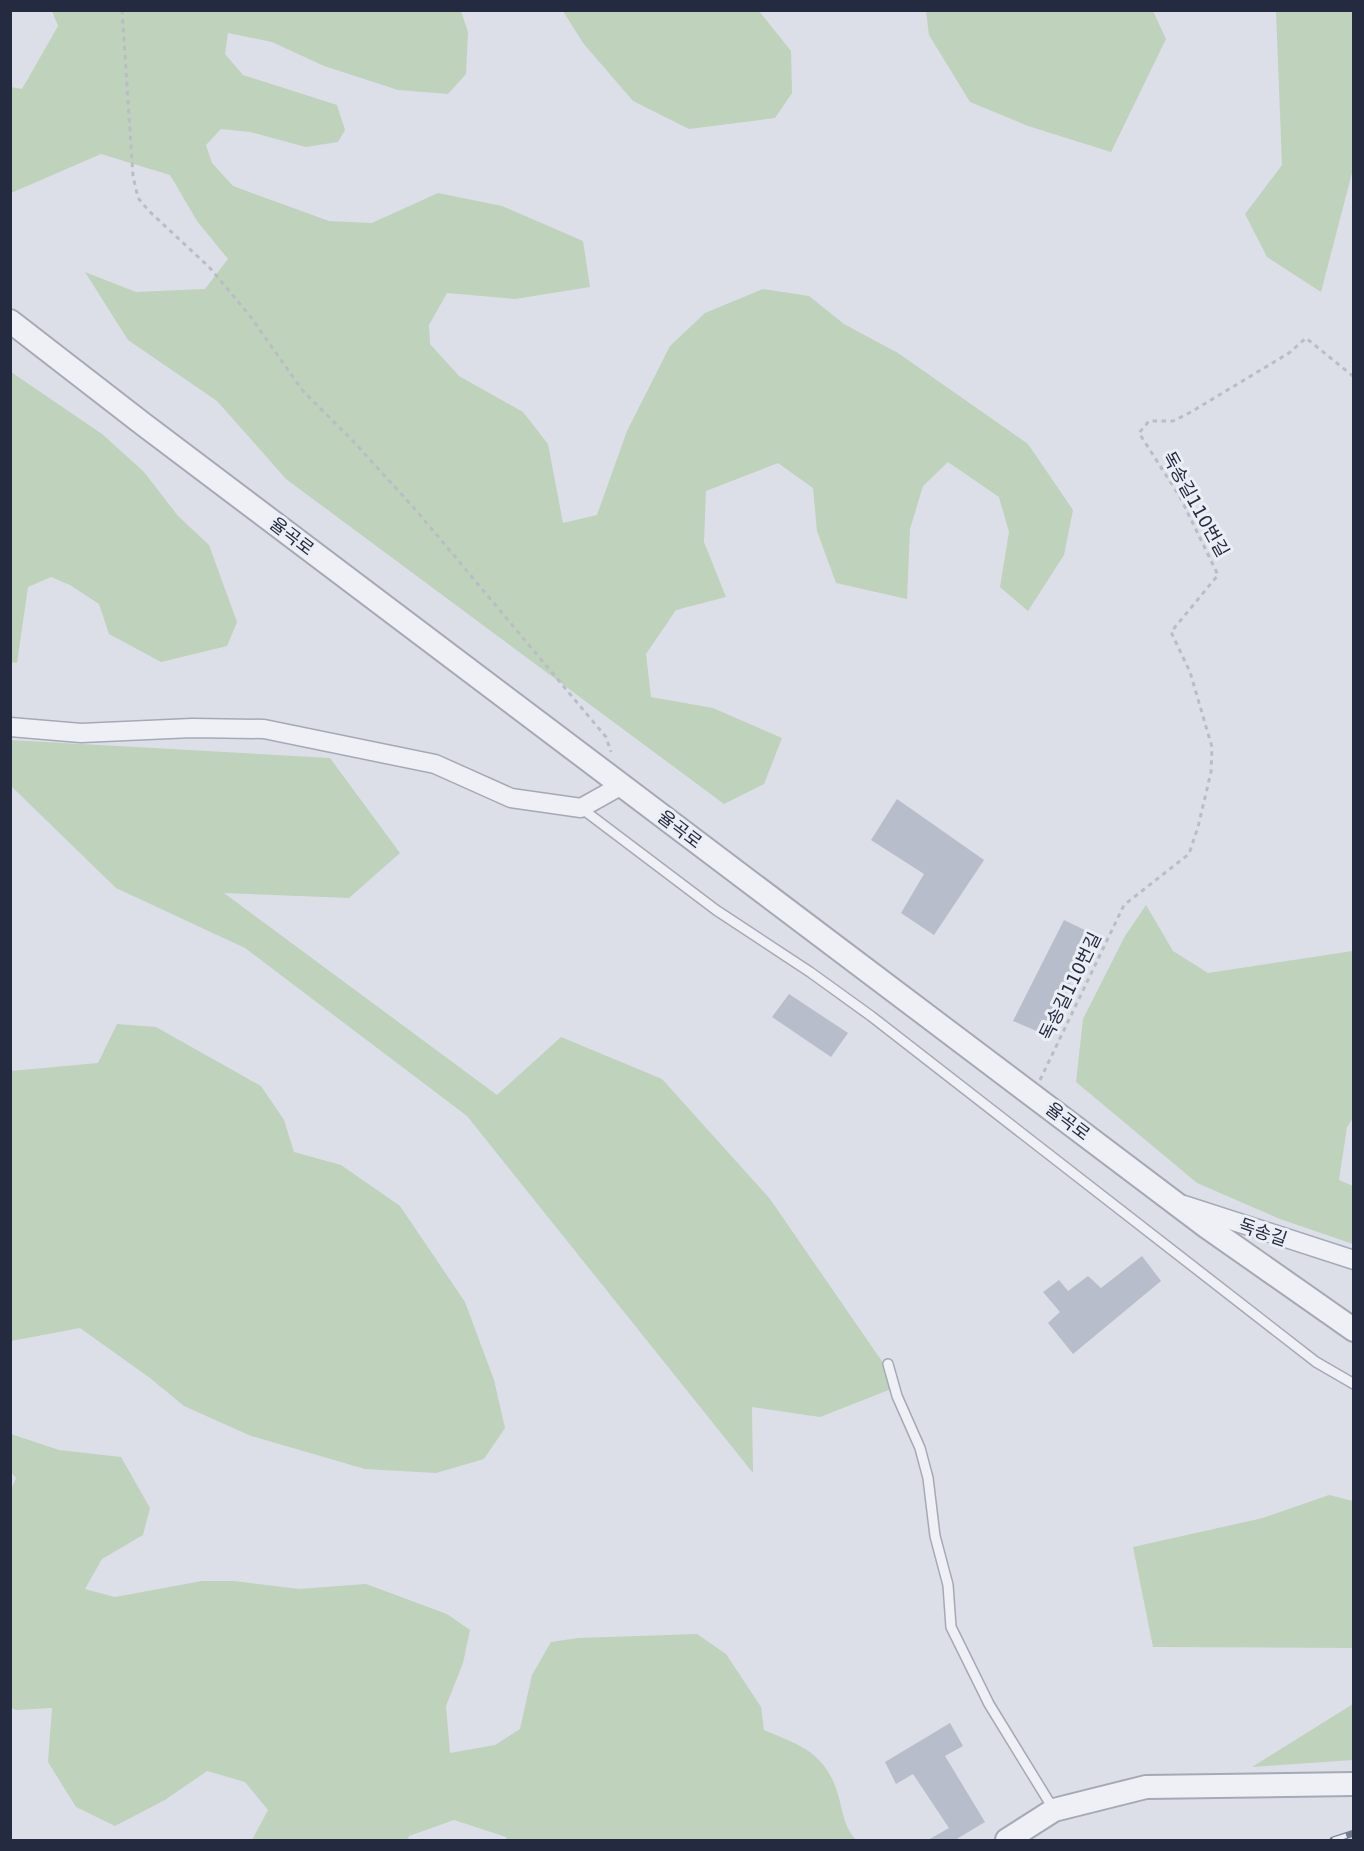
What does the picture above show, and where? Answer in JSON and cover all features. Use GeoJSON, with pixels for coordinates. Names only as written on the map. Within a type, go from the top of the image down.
{"type":"FeatureCollection","features":[{"type":"Feature","properties":{"kind":"street","name":"율곡로"},"geometry":{"type":"LineString","coordinates":[[10,321],[1174,1201],[1353,1330]]}},
{"type":"Feature","properties":{"kind":"street"},"geometry":{"type":"LineString","coordinates":[[10,727],[81,733],[192,728],[264,729],[435,764],[511,798],[581,808],[622,785]]}},
{"type":"Feature","properties":{"kind":"street","name":"독송길"},"geometry":{"type":"LineString","coordinates":[[1174,1201],[1353,1260]]}},
{"type":"Feature","properties":{"kind":"street"},"geometry":{"type":"LineString","coordinates":[[1007,1840],[1054,1810],[1146,1787],[1353,1784]]}},
{"type":"Feature","properties":{"kind":"lane"},"geometry":{"type":"LineString","coordinates":[[581,808],[716,910],[810,972],[871,1016],[1316,1362],[1353,1384]]}},
{"type":"Feature","properties":{"kind":"lane"},"geometry":{"type":"LineString","coordinates":[[888,1364],[897,1396],[920,1448],[928,1478],[935,1536],[948,1585],[951,1627],[989,1704],[1054,1810]]}},
{"type":"Feature","properties":{"kind":"path"},"geometry":{"type":"LineString","coordinates":[[122,10],[133,176],[138,198],[210,268],[250,316],[303,391],[352,440],[469,573],[606,737],[612,756]]}},
{"type":"Feature","properties":{"kind":"path","name":"독송길110번길"},"geometry":{"type":"LineString","coordinates":[[1033,1094],[1124,905],[1189,854],[1211,772],[1212,747],[1204,718],[1190,672],[1171,632],[1218,575],[1180,497],[1140,433],[1149,421],[1173,421],[1191,412],[1289,353],[1306,338],[1353,377]]}},
{"type":"Feature","properties":{"kind":"green space"},"geometry":{"type":"Polygon","coordinates":[[[52,11],[461,11],[468,32],[466,74],[448,94],[398,90],[324,66],[272,42],[228,33],[225,54],[243,75],[337,105],[345,130],[338,142],[306,147],[250,132],[221,129],[206,145],[212,163],[233,186],[329,221],[372,223],[438,193],[502,206],[583,241],[590,287],[515,299],[447,293],[429,325],[430,344],[459,376],[523,412],[548,444],[563,523],[597,515],[627,431],[670,346],[705,313],[763,289],[809,296],[844,324],[898,353],[1028,444],[1073,510],[1064,555],[1028,611],[1000,587],[1009,532],[999,497],[948,462],[923,486],[910,529],[907,599],[836,583],[817,531],[813,488],[778,463],[706,491],[704,542],[726,597],[676,610],[646,654],[651,697],[713,708],[782,738],[764,784],[724,804],[286,479],[217,401],[128,340],[85,272],[136,292],[205,289],[228,259],[197,221],[170,175],[101,154],[11,193],[11,87],[22,89],[58,26],[52,11]]]}},
{"type":"Feature","properties":{"kind":"green space"},"geometry":{"type":"Polygon","coordinates":[[[563,11],[759,11],[791,51],[792,93],[775,118],[689,129],[633,101],[583,43],[563,11]]]}},
{"type":"Feature","properties":{"kind":"green space"},"geometry":{"type":"Polygon","coordinates":[[[926,11],[1153,11],[1166,39],[1111,152],[1028,126],[970,102],[929,35],[926,11]]]}},
{"type":"Feature","properties":{"kind":"green space"},"geometry":{"type":"Polygon","coordinates":[[[1276,11],[1353,11],[1353,169],[1321,292],[1267,257],[1245,214],[1282,165],[1276,11]]]}},
{"type":"Feature","properties":{"kind":"green space"},"geometry":{"type":"Polygon","coordinates":[[[11,372],[102,434],[144,472],[178,516],[209,545],[237,622],[227,646],[161,662],[109,634],[99,604],[70,585],[51,577],[28,587],[17,663],[11,662],[11,372]]]}},
{"type":"Feature","properties":{"kind":"green space"},"geometry":{"type":"Polygon","coordinates":[[[10,740],[330,758],[400,853],[349,898],[224,893],[497,1095],[561,1037],[662,1079],[770,1199],[899,1386],[820,1417],[752,1407],[753,1473],[467,1116],[245,948],[116,888],[11,786],[10,740]]]}},
{"type":"Feature","properties":{"kind":"green space"},"geometry":{"type":"Polygon","coordinates":[[[1146,905],[1173,951],[1208,973],[1353,951],[1353,1118],[1347,1127],[1339,1180],[1353,1186],[1353,1244],[1280,1219],[1197,1183],[1076,1082],[1083,1019],[1125,936],[1146,905]]]}},
{"type":"Feature","properties":{"kind":"green space"},"geometry":{"type":"Polygon","coordinates":[[[117,1024],[156,1027],[261,1086],[284,1120],[294,1152],[341,1165],[400,1206],[465,1302],[494,1380],[505,1428],[484,1459],[436,1473],[365,1469],[251,1436],[184,1406],[150,1378],[80,1328],[11,1341],[11,1071],[98,1063],[117,1024]]]}},
{"type":"Feature","properties":{"kind":"green space"},"geometry":{"type":"Polygon","coordinates":[[[11,1434],[59,1450],[121,1457],[150,1508],[143,1535],[102,1559],[85,1589],[115,1597],[202,1581],[234,1581],[299,1589],[366,1584],[447,1614],[470,1630],[463,1663],[446,1706],[450,1753],[495,1745],[520,1729],[532,1675],[551,1642],[578,1638],[697,1634],[726,1654],[761,1707],[764,1730],[811,1753],[828,1771],[847,1826],[856,1840],[507,1840],[506,1837],[454,1820],[409,1836],[408,1840],[252,1840],[268,1810],[245,1782],[207,1771],[165,1800],[115,1826],[76,1807],[48,1762],[52,1708],[16,1710],[11,1708],[10,1492],[16,1478],[11,1472],[11,1434]]]}},
{"type":"Feature","properties":{"kind":"green space"},"geometry":{"type":"Polygon","coordinates":[[[1329,1495],[1353,1501],[1353,1648],[1153,1647],[1133,1547],[1263,1518],[1329,1495]]]}},
{"type":"Feature","properties":{"kind":"green space"},"geometry":{"type":"Polygon","coordinates":[[[1353,1704],[1353,1760],[1252,1767],[1353,1704]]]}},
{"type":"Feature","properties":{"kind":"building"},"geometry":{"type":"Polygon","coordinates":[[[897,799],[984,860],[934,935],[901,913],[924,874],[871,840],[897,799]]]}},
{"type":"Feature","properties":{"kind":"building"},"geometry":{"type":"Polygon","coordinates":[[[1064,920],[1093,934],[1046,1035],[1013,1021],[1064,920]]]}},
{"type":"Feature","properties":{"kind":"building"},"geometry":{"type":"Polygon","coordinates":[[[789,994],[848,1033],[831,1057],[772,1017],[789,994]]]}},
{"type":"Feature","properties":{"kind":"building"},"geometry":{"type":"Polygon","coordinates":[[[1142,1256],[1161,1281],[1073,1354],[1048,1323],[1060,1312],[1043,1292],[1059,1280],[1068,1291],[1088,1276],[1101,1288],[1142,1256]]]}},
{"type":"Feature","properties":{"kind":"building"},"geometry":{"type":"Polygon","coordinates":[[[950,1723],[963,1746],[945,1756],[985,1822],[955,1840],[928,1840],[949,1828],[913,1774],[896,1784],[885,1762],[950,1723]]]}},
{"type":"Feature","properties":{"kind":"railway"},"geometry":{"type":"LineString","coordinates":[[1333,1840],[1354,1833]]}}]}
